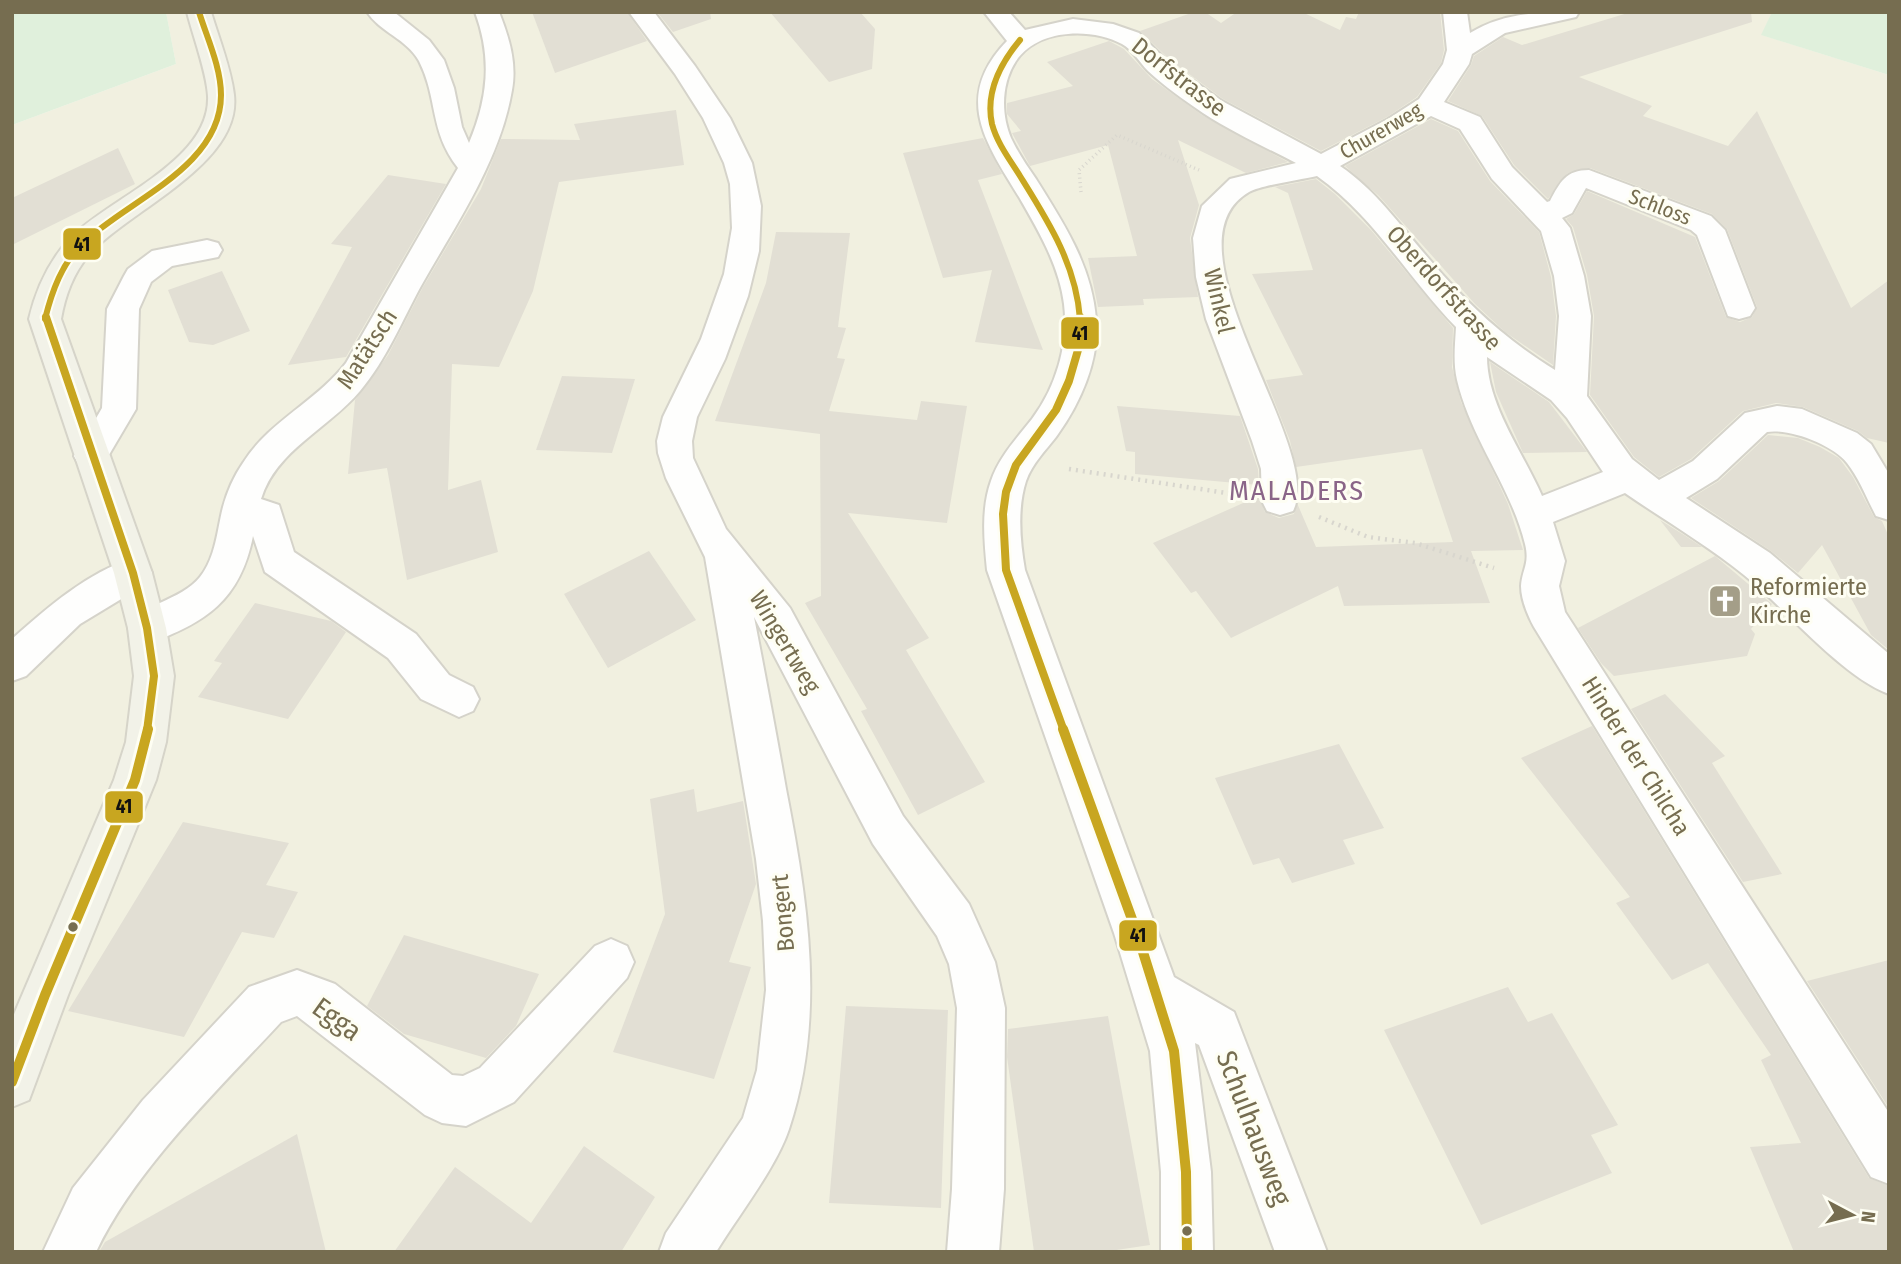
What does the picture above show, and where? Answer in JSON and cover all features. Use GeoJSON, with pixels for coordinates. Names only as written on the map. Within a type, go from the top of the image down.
{"type":"FeatureCollection","features":[{"type":"Feature","properties":{"kind":"main road"},"geometry":{"type":"LineString","coordinates":[[12,1083],[45,995],[108,849],[138,768],[152,708],[154,676],[148,628],[133,573],[46,318],[48,300],[65,265],[82,245],[109,220],[182,167],[213,131],[221,108],[221,96],[199,12]]}},
{"type":"Feature","properties":{"kind":"street"},"geometry":{"type":"LineString","coordinates":[[379,12],[412,36],[432,62],[450,138],[471,166]]}},
{"type":"Feature","properties":{"kind":"street","name":"Matätsch"},"geometry":{"type":"LineString","coordinates":[[148,628],[191,609],[214,590],[232,556],[242,506],[254,474],[268,454],[325,408],[356,373],[471,166],[500,88],[500,59],[487,12]]}},
{"type":"Feature","properties":{"kind":"street","name":"Wingertweg"},"geometry":{"type":"LineString","coordinates":[[641,12],[673,53],[728,138],[745,185],[744,245],[731,300],[720,333],[678,424],[674,446],[680,472],[723,553],[755,588],[776,619],[888,830],[947,911],[972,962],[978,985],[982,1034],[978,1189],[973,1252]]}},
{"type":"Feature","properties":{"kind":"street"},"geometry":{"type":"LineString","coordinates":[[996,12],[1020,40],[1006,54],[996,72],[991,94],[992,122],[1001,146],[1061,248],[1079,300],[1079,347],[1064,393],[1021,457],[1009,480],[1003,510],[1006,570],[1158,994],[1174,1051],[1181,1113],[1187,1252]]}},
{"type":"Feature","properties":{"kind":"street"},"geometry":{"type":"LineString","coordinates":[[1455,12],[1460,50],[1497,27],[1567,12]]}},
{"type":"Feature","properties":{"kind":"street","name":"Dorfstrasse"},"geometry":{"type":"LineString","coordinates":[[1020,40],[1052,29],[1109,29],[1134,40],[1156,65],[1218,111],[1318,167]]}},
{"type":"Feature","properties":{"kind":"street","name":"Churerweg"},"geometry":{"type":"LineString","coordinates":[[1318,167],[1398,125],[1429,105],[1456,64],[1460,50]]}},
{"type":"Feature","properties":{"kind":"street"},"geometry":{"type":"LineString","coordinates":[[1429,105],[1470,123],[1502,173],[1545,214],[1555,228],[1569,276],[1575,316],[1570,399]]}},
{"type":"Feature","properties":{"kind":"street","name":"Winkel"},"geometry":{"type":"LineString","coordinates":[[1280,501],[1278,468],[1223,330],[1208,249],[1209,229],[1218,203],[1229,190],[1318,167]]}},
{"type":"Feature","properties":{"kind":"street","name":"Oberdorfstrasse"},"geometry":{"type":"LineString","coordinates":[[1318,167],[1353,189],[1392,230],[1418,266],[1504,354],[1549,382],[1570,399],[1612,461],[1628,477],[1757,564],[1855,651],[1889,677]]}},
{"type":"Feature","properties":{"kind":"street","name":"Schloss"},"geometry":{"type":"LineString","coordinates":[[1545,214],[1562,207],[1573,184],[1580,179],[1589,179],[1701,223],[1710,230],[1739,308]]}},
{"type":"Feature","properties":{"kind":"street"},"geometry":{"type":"LineString","coordinates":[[91,456],[118,409],[123,309],[139,276],[163,258],[207,250]]}},
{"type":"Feature","properties":{"kind":"street","name":"Hinder der Chilcha"},"geometry":{"type":"LineString","coordinates":[[1472,323],[1471,365],[1474,382],[1499,448],[1544,542],[1547,561],[1541,586],[1547,616],[1889,1159]]}},
{"type":"Feature","properties":{"kind":"street"},"geometry":{"type":"LineString","coordinates":[[1659,496],[1705,470],[1757,422],[1777,418],[1802,422],[1874,454],[1889,506]]}},
{"type":"Feature","properties":{"kind":"street"},"geometry":{"type":"LineString","coordinates":[[1532,515],[1628,477]]}},
{"type":"Feature","properties":{"kind":"street"},"geometry":{"type":"LineString","coordinates":[[242,506],[266,515],[278,561],[402,646],[435,687],[459,699]]}},
{"type":"Feature","properties":{"kind":"street","name":"Bongert"},"geometry":{"type":"LineString","coordinates":[[685,1252],[764,1130],[781,1070],[789,990],[786,921],[778,859],[723,553]]}},
{"type":"Feature","properties":{"kind":"street"},"geometry":{"type":"LineString","coordinates":[[12,664],[67,613],[133,573]]}},
{"type":"Feature","properties":{"kind":"street","name":"Egga"},"geometry":{"type":"LineString","coordinates":[[69,1252],[91,1206],[160,1117],[266,1004],[297,993],[318,1001],[442,1098],[466,1101],[497,1085],[611,962]]}},
{"type":"Feature","properties":{"kind":"street","name":"Schulhausweg"},"geometry":{"type":"LineString","coordinates":[[1158,994],[1217,1029],[1301,1252]]}},
{"type":"Feature","properties":{"kind":"path"},"geometry":{"type":"LineString","coordinates":[[1061,248],[1082,246],[1079,170],[1117,135],[1198,170],[1256,181]]}},
{"type":"Feature","properties":{"kind":"shaded area"},"geometry":{"type":"Polygon","coordinates":[[[12,12],[166,12],[176,64],[12,125],[12,12]]]}},
{"type":"Feature","properties":{"kind":"shaded area"},"geometry":{"type":"Polygon","coordinates":[[[166,12],[1772,12],[1762,35],[1889,75],[1889,1252],[12,1252],[12,125],[176,64],[166,12]]]}},
{"type":"Feature","properties":{"kind":"shaded area"},"geometry":{"type":"Polygon","coordinates":[[[1772,12],[1889,12],[1889,75],[1761,35],[1772,12]]]}},
{"type":"Feature","properties":{"kind":"building"},"geometry":{"type":"Polygon","coordinates":[[[532,12],[627,12],[647,41],[555,73],[532,12]]]}},
{"type":"Feature","properties":{"kind":"building"},"geometry":{"type":"Polygon","coordinates":[[[657,12],[710,12],[711,19],[673,32],[657,12]]]}},
{"type":"Feature","properties":{"kind":"building"},"geometry":{"type":"Polygon","coordinates":[[[770,12],[860,12],[875,29],[872,69],[829,82],[770,12]]]}},
{"type":"Feature","properties":{"kind":"building"},"geometry":{"type":"Polygon","coordinates":[[[1194,12],[1205,12],[1221,23],[1237,12],[1302,12],[1340,30],[1346,17],[1356,19],[1359,12],[1440,12],[1444,50],[1441,63],[1417,97],[1387,117],[1321,151],[1223,99],[1170,60],[1140,31],[1194,12]]]}},
{"type":"Feature","properties":{"kind":"building"},"geometry":{"type":"Polygon","coordinates":[[[1631,12],[1751,12],[1752,22],[1579,77],[1652,106],[1643,116],[1728,146],[1757,111],[1851,308],[1889,280],[1889,443],[1867,438],[1858,431],[1803,407],[1776,403],[1743,411],[1691,459],[1659,477],[1634,457],[1590,395],[1594,316],[1587,275],[1573,227],[1566,219],[1574,214],[1587,191],[1695,237],[1726,317],[1740,322],[1752,317],[1757,307],[1727,229],[1712,214],[1590,168],[1568,173],[1548,199],[1514,165],[1482,116],[1448,101],[1474,56],[1503,37],[1522,45],[1631,12]]]}},
{"type":"Feature","properties":{"kind":"building"},"geometry":{"type":"Polygon","coordinates":[[[1109,41],[1124,49],[1152,79],[1202,115],[1288,162],[1246,173],[1178,140],[1199,205],[1190,238],[1198,297],[1143,299],[1144,305],[1098,307],[1088,258],[1137,256],[1108,145],[1030,166],[1012,133],[1021,131],[1007,114],[1007,103],[1073,86],[1047,62],[1109,41]]]}},
{"type":"Feature","properties":{"kind":"building"},"geometry":{"type":"Polygon","coordinates":[[[676,110],[684,165],[559,182],[533,291],[499,367],[452,364],[448,490],[481,480],[498,552],[407,580],[387,468],[348,474],[355,400],[388,355],[423,287],[481,189],[501,139],[580,140],[574,124],[676,110]]]}},
{"type":"Feature","properties":{"kind":"building"},"geometry":{"type":"Polygon","coordinates":[[[1431,119],[1458,131],[1490,181],[1539,232],[1551,277],[1556,316],[1553,365],[1505,332],[1475,304],[1379,196],[1345,166],[1431,119]]]}},
{"type":"Feature","properties":{"kind":"building"},"geometry":{"type":"Polygon","coordinates":[[[983,138],[1002,174],[978,180],[1043,350],[975,342],[992,270],[943,278],[903,153],[983,138]]]}},
{"type":"Feature","properties":{"kind":"building"},"geometry":{"type":"Polygon","coordinates":[[[118,148],[135,184],[12,245],[12,198],[118,148]]]}},
{"type":"Feature","properties":{"kind":"building"},"geometry":{"type":"Polygon","coordinates":[[[388,175],[446,184],[346,357],[288,365],[352,247],[331,244],[388,175]]]}},
{"type":"Feature","properties":{"kind":"building"},"geometry":{"type":"Polygon","coordinates":[[[1316,179],[1371,230],[1453,328],[1452,367],[1461,402],[1508,504],[1523,550],[1471,551],[1490,603],[1344,606],[1338,586],[1231,638],[1196,591],[1191,593],[1153,543],[1259,496],[1265,512],[1279,518],[1294,514],[1297,503],[1316,547],[1453,542],[1422,449],[1296,467],[1290,441],[1266,380],[1303,375],[1252,274],[1313,270],[1288,193],[1275,187],[1316,179]]]}},
{"type":"Feature","properties":{"kind":"building"},"geometry":{"type":"Polygon","coordinates":[[[776,232],[850,233],[838,327],[846,328],[837,358],[845,359],[829,411],[917,420],[921,401],[967,406],[947,523],[848,513],[929,638],[906,650],[985,782],[918,815],[861,711],[867,709],[805,603],[821,596],[820,434],[715,421],[766,283],[776,232]]]}},
{"type":"Feature","properties":{"kind":"building"},"geometry":{"type":"Polygon","coordinates":[[[222,271],[250,331],[213,345],[189,342],[168,290],[222,271]]]}},
{"type":"Feature","properties":{"kind":"building"},"geometry":{"type":"Polygon","coordinates":[[[1490,362],[1549,402],[1587,452],[1523,453],[1496,392],[1490,362]]]}},
{"type":"Feature","properties":{"kind":"building"},"geometry":{"type":"Polygon","coordinates":[[[562,376],[635,379],[612,453],[536,450],[562,376]]]}},
{"type":"Feature","properties":{"kind":"building"},"geometry":{"type":"Polygon","coordinates":[[[1117,406],[1240,416],[1258,469],[1259,485],[1135,474],[1135,452],[1126,451],[1117,406]]]}},
{"type":"Feature","properties":{"kind":"building"},"geometry":{"type":"Polygon","coordinates":[[[1768,435],[1798,438],[1839,458],[1853,477],[1874,517],[1882,521],[1889,537],[1889,650],[1871,635],[1822,545],[1798,573],[1771,551],[1691,498],[1719,481],[1768,435]]]}},
{"type":"Feature","properties":{"kind":"building"},"geometry":{"type":"Polygon","coordinates":[[[1660,520],[1684,535],[1702,547],[1681,547],[1660,520]]]}},
{"type":"Feature","properties":{"kind":"building"},"geometry":{"type":"Polygon","coordinates":[[[649,551],[696,620],[608,668],[564,594],[649,551]]]}},
{"type":"Feature","properties":{"kind":"building"},"geometry":{"type":"Polygon","coordinates":[[[1715,556],[1772,604],[1751,629],[1755,634],[1747,656],[1614,676],[1601,663],[1578,628],[1715,556]]]}},
{"type":"Feature","properties":{"kind":"building"},"geometry":{"type":"Polygon","coordinates":[[[255,603],[331,621],[346,632],[288,719],[198,697],[222,663],[214,661],[255,603]]]}},
{"type":"Feature","properties":{"kind":"building"},"geometry":{"type":"Polygon","coordinates":[[[1665,694],[1725,756],[1712,763],[1782,874],[1743,882],[1631,709],[1665,694]]]}},
{"type":"Feature","properties":{"kind":"building"},"geometry":{"type":"Polygon","coordinates":[[[1592,726],[1869,1178],[1889,1186],[1889,1252],[1794,1252],[1750,1147],[1801,1143],[1761,1060],[1771,1055],[1708,963],[1672,980],[1616,903],[1630,897],[1521,758],[1592,726]]]}},
{"type":"Feature","properties":{"kind":"building"},"geometry":{"type":"Polygon","coordinates":[[[1339,744],[1384,828],[1343,840],[1355,864],[1292,883],[1279,858],[1253,865],[1215,778],[1339,744]]]}},
{"type":"Feature","properties":{"kind":"building"},"geometry":{"type":"Polygon","coordinates":[[[694,789],[697,812],[743,801],[756,884],[729,962],[751,967],[714,1079],[613,1052],[665,914],[650,799],[694,789]]]}},
{"type":"Feature","properties":{"kind":"building"},"geometry":{"type":"Polygon","coordinates":[[[183,822],[289,843],[266,885],[298,892],[274,938],[242,932],[184,1037],[68,1011],[183,822]]]}},
{"type":"Feature","properties":{"kind":"building"},"geometry":{"type":"Polygon","coordinates":[[[404,935],[539,974],[516,1026],[486,1058],[404,1034],[367,1006],[404,935]]]}},
{"type":"Feature","properties":{"kind":"building"},"geometry":{"type":"Polygon","coordinates":[[[1889,960],[1889,1108],[1807,981],[1889,960]]]}},
{"type":"Feature","properties":{"kind":"building"},"geometry":{"type":"Polygon","coordinates":[[[1508,987],[1528,1022],[1552,1013],[1618,1125],[1591,1135],[1612,1173],[1481,1225],[1384,1030],[1508,987]]]}},
{"type":"Feature","properties":{"kind":"building"},"geometry":{"type":"Polygon","coordinates":[[[846,1006],[948,1010],[941,1208],[829,1203],[846,1006]]]}},
{"type":"Feature","properties":{"kind":"building"},"geometry":{"type":"Polygon","coordinates":[[[1108,1016],[1150,1245],[1103,1252],[1034,1252],[1007,1057],[1008,1029],[1108,1016]]]}},
{"type":"Feature","properties":{"kind":"building"},"geometry":{"type":"Polygon","coordinates":[[[297,1134],[326,1252],[99,1252],[105,1242],[297,1134]]]}},
{"type":"Feature","properties":{"kind":"building"},"geometry":{"type":"Polygon","coordinates":[[[584,1146],[655,1197],[621,1252],[394,1252],[455,1167],[531,1223],[584,1146]]]}},
{"type":"Feature","properties":{"kind":"transit line","name":"41"},"geometry":{"type":"LineString","coordinates":[[12,1082],[45,995],[135,780],[146,742],[154,676],[147,628],[133,573],[45,319],[58,278],[83,243],[169,180],[207,141],[218,119],[221,95],[215,64],[199,12]]}},
{"type":"Feature","properties":{"kind":"transit line","name":"41"},"geometry":{"type":"LineString","coordinates":[[1020,40],[1006,58],[996,78],[991,99],[992,122],[1003,149],[1064,252],[1076,285],[1080,335],[1074,366],[1063,396],[1016,465],[1006,492],[1002,525],[1006,570],[1137,933],[1174,1051],[1186,1172],[1187,1252]]}},
{"type":"Feature","properties":{"kind":"place","name":"Reformierte Kirche"},"geometry":{"type":"Point","coordinates":[1725,601]}},
{"type":"Feature","properties":{"kind":"district","name":"MALADERS"},"geometry":{"type":"Point","coordinates":[1297,490]}}]}
